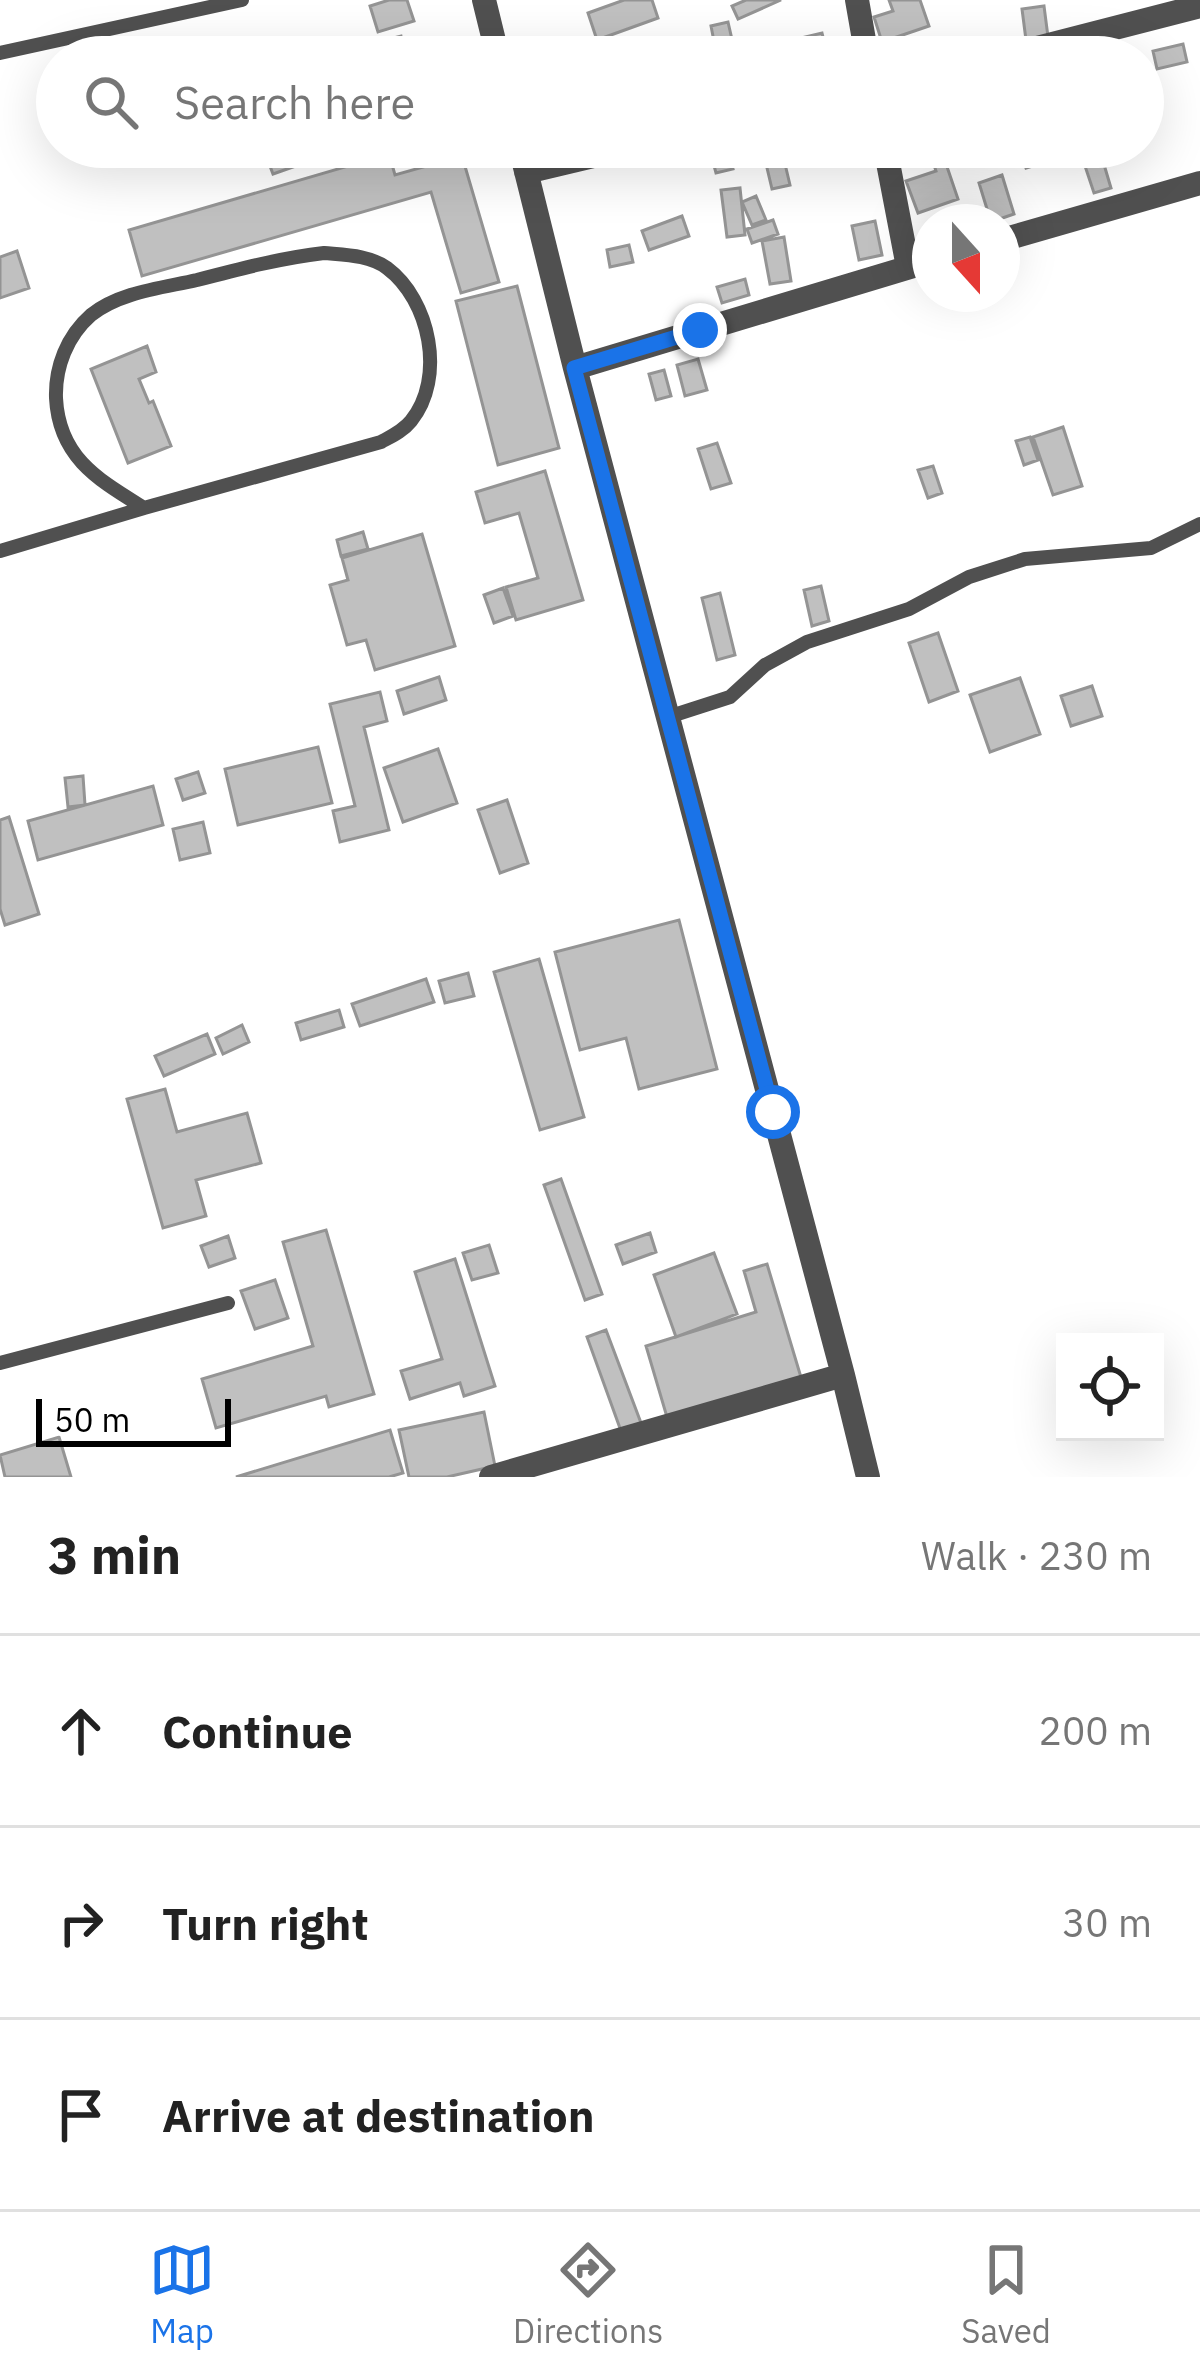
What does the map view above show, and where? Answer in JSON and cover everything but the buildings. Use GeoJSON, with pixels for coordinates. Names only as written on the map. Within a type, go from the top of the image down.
{"type":"FeatureCollection","features":[{"type":"Feature","properties":{"kind":"street"},"geometry":{"type":"LineString","coordinates":[[484,0],[493,36]]}},
{"type":"Feature","properties":{"kind":"street"},"geometry":{"type":"LineString","coordinates":[[857,0],[863,36]]}},
{"type":"Feature","properties":{"kind":"street"},"geometry":{"type":"LineString","coordinates":[[1084,36],[1200,6]]}},
{"type":"Feature","properties":{"kind":"street"},"geometry":{"type":"LineString","coordinates":[[525,168],[868,1477]]}},
{"type":"Feature","properties":{"kind":"street"},"geometry":{"type":"LineString","coordinates":[[891,168],[912,240]]}},
{"type":"Feature","properties":{"kind":"street"},"geometry":{"type":"LineString","coordinates":[[1020,235],[1200,182]]}},
{"type":"Feature","properties":{"kind":"street"},"geometry":{"type":"LineString","coordinates":[[574,368],[912,266]]}},
{"type":"Feature","properties":{"kind":"street"},"geometry":{"type":"LineString","coordinates":[[490,1477],[843,1375]]}},
{"type":"Feature","properties":{"kind":"lane"},"geometry":{"type":"LineString","coordinates":[[78,36],[242,0]]}},
{"type":"Feature","properties":{"kind":"lane"},"geometry":{"type":"LineString","coordinates":[[0,53],[36,45]]}},
{"type":"Feature","properties":{"kind":"lane"},"geometry":{"type":"LineString","coordinates":[[0,551],[398,434],[420,406],[430,356],[423,319],[388,268],[370,260],[324,253],[291,256],[123,298],[92,314],[70,338],[56,379],[60,425],[74,454],[96,478],[144,508]]}},
{"type":"Feature","properties":{"kind":"lane"},"geometry":{"type":"LineString","coordinates":[[668,717],[730,697],[764,665],[807,642],[909,609],[968,577],[1025,560],[1150,548],[1200,524]]}},
{"type":"Feature","properties":{"kind":"lane"},"geometry":{"type":"LineString","coordinates":[[0,1363],[228,1303]]}},
{"type":"Feature","properties":{"kind":"route"},"geometry":{"type":"LineString","coordinates":[[700,330],[574,368],[773,1112]]}}]}
